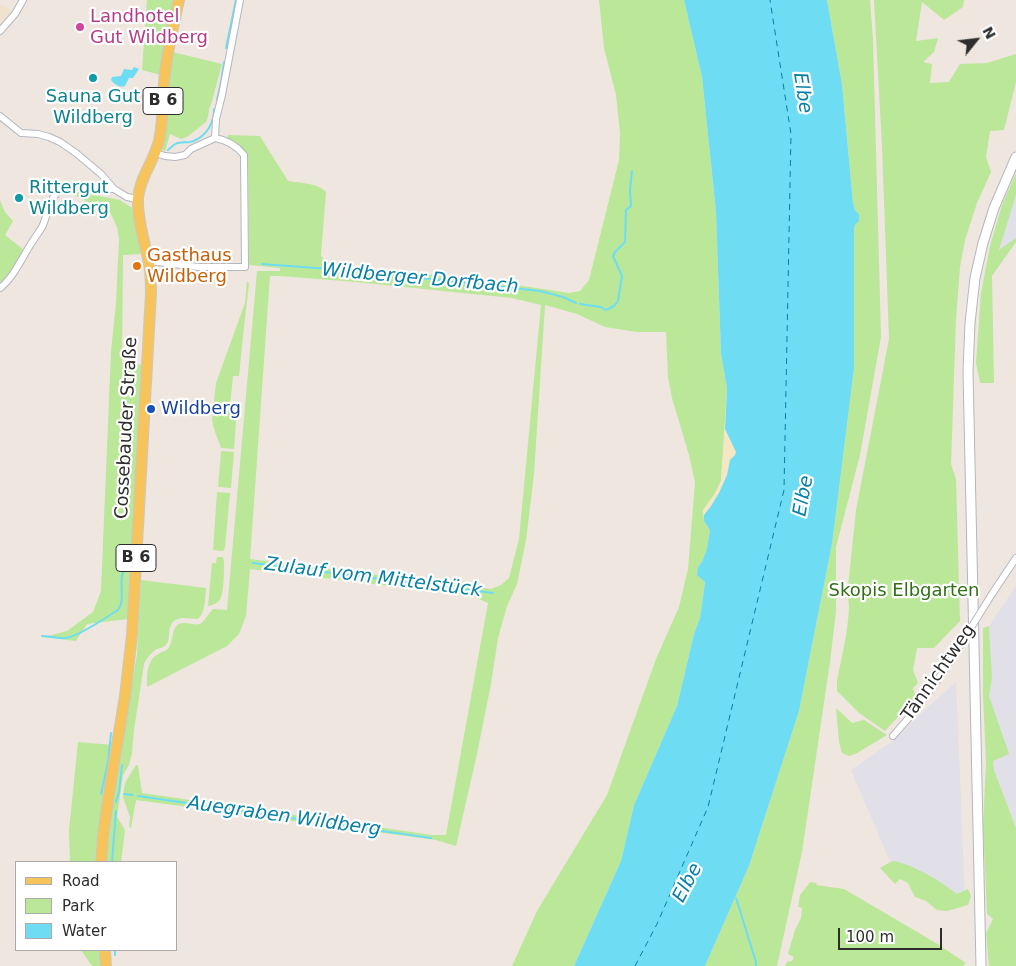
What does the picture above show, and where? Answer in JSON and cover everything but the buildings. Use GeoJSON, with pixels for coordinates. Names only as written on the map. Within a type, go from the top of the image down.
{"type":"FeatureCollection","features":[{"type":"Feature","properties":{"kind":"main road","name":"Cossebauder Straße"},"geometry":{"type":"LineString","coordinates":[[101,861],[132,635],[151,293],[149,261],[140,224],[138,199],[144,175],[155,153],[160,132],[168,48],[179,0]]}},
{"type":"Feature","properties":{"kind":"main road"},"geometry":{"type":"LineString","coordinates":[[981,966],[968,371],[975,278],[994,208],[1016,157]]}},
{"type":"Feature","properties":{"kind":"main road"},"geometry":{"type":"LineString","coordinates":[[105,951],[106,966]]}},
{"type":"Feature","properties":{"kind":"street"},"geometry":{"type":"LineString","coordinates":[[0,31],[15,14],[23,0]]}},
{"type":"Feature","properties":{"kind":"street"},"geometry":{"type":"LineString","coordinates":[[215,138],[216,119],[240,0]]}},
{"type":"Feature","properties":{"kind":"street"},"geometry":{"type":"LineString","coordinates":[[0,116],[21,133],[38,134],[60,142],[101,174],[114,189],[127,197],[138,199]]}},
{"type":"Feature","properties":{"kind":"street"},"geometry":{"type":"LineString","coordinates":[[149,261],[198,267],[245,267],[244,155],[237,146],[223,139],[215,138],[191,149],[185,155],[175,157],[155,153]]}},
{"type":"Feature","properties":{"kind":"street"},"geometry":{"type":"LineString","coordinates":[[0,288],[14,272],[42,226],[51,200],[58,192],[68,187],[114,189]]}},
{"type":"Feature","properties":{"kind":"street","name":"Tännichtweg"},"geometry":{"type":"LineString","coordinates":[[893,736],[935,684],[1016,558]]}},
{"type":"Feature","properties":{"kind":"shaded area"},"geometry":{"type":"Polygon","coordinates":[[[0,4],[12,11],[0,25],[0,4]]]}},
{"type":"Feature","properties":{"kind":"shaded area"},"geometry":{"type":"Polygon","coordinates":[[[1016,195],[1016,238],[999,251],[1013,202],[1016,195]]]}},
{"type":"Feature","properties":{"kind":"shaded area"},"geometry":{"type":"Polygon","coordinates":[[[1016,586],[1016,828],[994,770],[989,696],[992,678],[989,626],[1016,586]]]}},
{"type":"Feature","properties":{"kind":"shaded area"},"geometry":{"type":"Polygon","coordinates":[[[956,682],[965,899],[962,905],[889,859],[851,770],[897,738],[956,682]]]}},
{"type":"Feature","properties":{"kind":"green space"},"geometry":{"type":"Polygon","coordinates":[[[147,0],[173,0],[161,75],[142,70],[147,0]]]}},
{"type":"Feature","properties":{"kind":"green space"},"geometry":{"type":"Polygon","coordinates":[[[599,0],[684,0],[702,77],[716,212],[721,354],[727,388],[721,481],[703,510],[704,521],[710,530],[707,550],[698,567],[705,582],[700,618],[694,634],[677,706],[634,805],[621,861],[574,966],[512,966],[537,911],[607,795],[656,659],[679,607],[688,569],[695,482],[672,398],[668,377],[666,332],[637,332],[605,327],[577,314],[545,305],[534,474],[526,540],[517,584],[507,606],[498,638],[477,754],[456,846],[436,840],[136,800],[131,828],[129,827],[130,817],[123,797],[126,781],[136,765],[138,765],[142,793],[432,835],[446,835],[488,603],[472,596],[250,569],[246,616],[239,634],[227,646],[147,687],[147,672],[150,663],[155,656],[168,648],[177,625],[183,623],[200,624],[213,609],[227,610],[257,271],[280,271],[280,268],[249,265],[248,156],[234,141],[227,138],[228,135],[260,136],[288,181],[314,185],[326,192],[321,255],[326,264],[462,278],[569,293],[580,291],[589,280],[619,160],[620,133],[616,95],[604,48],[599,0]],[[270,276],[250,559],[491,589],[501,585],[509,578],[519,539],[541,305],[512,298],[270,276]]]}},
{"type":"Feature","properties":{"kind":"green space"},"geometry":{"type":"Polygon","coordinates":[[[827,0],[870,0],[873,40],[881,337],[860,455],[836,547],[836,611],[830,662],[802,852],[777,966],[705,966],[749,866],[799,711],[832,544],[854,368],[854,230],[855,225],[859,221],[859,214],[855,210],[853,203],[842,84],[827,0]]]}},
{"type":"Feature","properties":{"kind":"green space","name":"Skopis Elbgarten"},"geometry":{"type":"Polygon","coordinates":[[[874,0],[964,0],[963,7],[944,20],[922,2],[916,41],[938,38],[934,52],[923,62],[932,64],[930,83],[949,82],[960,64],[987,63],[1016,54],[1016,82],[1004,130],[990,131],[986,157],[991,172],[977,203],[965,240],[960,267],[956,319],[951,464],[956,479],[960,621],[934,648],[917,648],[913,670],[918,683],[913,688],[916,697],[885,731],[859,713],[837,691],[837,681],[848,624],[849,602],[847,596],[856,510],[889,339],[882,146],[874,0]]]}},
{"type":"Feature","properties":{"kind":"green space"},"geometry":{"type":"Polygon","coordinates":[[[172,52],[222,64],[206,122],[187,137],[181,139],[170,134],[165,152],[162,148],[172,52]]]}},
{"type":"Feature","properties":{"kind":"green space"},"geometry":{"type":"Polygon","coordinates":[[[1016,173],[1016,195],[999,250],[1016,238],[1016,242],[992,276],[994,383],[980,383],[976,363],[981,293],[990,246],[1002,205],[1016,173]]]}},
{"type":"Feature","properties":{"kind":"green space"},"geometry":{"type":"Polygon","coordinates":[[[79,192],[120,200],[132,208],[141,254],[123,255],[122,363],[145,365],[128,619],[87,624],[76,641],[44,637],[67,631],[93,612],[101,591],[111,351],[116,303],[119,239],[117,227],[111,214],[71,193],[79,192]]]}},
{"type":"Feature","properties":{"kind":"green space"},"geometry":{"type":"Polygon","coordinates":[[[0,200],[5,212],[13,221],[5,235],[24,250],[11,272],[0,283],[0,200]]]}},
{"type":"Feature","properties":{"kind":"green space"},"geometry":{"type":"Polygon","coordinates":[[[247,281],[249,284],[239,376],[233,376],[230,406],[237,406],[234,449],[221,448],[212,420],[216,383],[245,303],[247,281]]]}},
{"type":"Feature","properties":{"kind":"green space"},"geometry":{"type":"Polygon","coordinates":[[[221,451],[234,452],[231,488],[218,487],[221,451]]]}},
{"type":"Feature","properties":{"kind":"green space"},"geometry":{"type":"Polygon","coordinates":[[[217,492],[230,493],[225,548],[223,551],[213,550],[217,492]]]}},
{"type":"Feature","properties":{"kind":"green space"},"geometry":{"type":"Polygon","coordinates":[[[217,557],[223,557],[224,561],[222,594],[218,602],[208,606],[212,563],[216,563],[217,557]]]}},
{"type":"Feature","properties":{"kind":"green space"},"geometry":{"type":"Polygon","coordinates":[[[141,580],[206,588],[205,604],[201,616],[198,619],[182,618],[174,621],[171,624],[165,646],[152,652],[144,664],[132,753],[129,765],[123,775],[117,817],[125,830],[121,861],[106,861],[113,794],[137,654],[141,580]]]}},
{"type":"Feature","properties":{"kind":"green space"},"geometry":{"type":"Polygon","coordinates":[[[989,626],[992,678],[989,696],[1009,754],[993,761],[994,770],[1016,828],[1016,966],[989,966],[986,933],[993,919],[987,914],[983,826],[986,763],[983,628],[989,626]]]}},
{"type":"Feature","properties":{"kind":"green space"},"geometry":{"type":"Polygon","coordinates":[[[836,708],[852,723],[864,720],[887,735],[857,753],[849,756],[842,753],[839,742],[836,708]]]}},
{"type":"Feature","properties":{"kind":"green space"},"geometry":{"type":"Polygon","coordinates":[[[78,742],[113,745],[98,831],[95,861],[70,861],[69,830],[78,742]]]}},
{"type":"Feature","properties":{"kind":"green space"},"geometry":{"type":"Polygon","coordinates":[[[892,861],[917,869],[957,894],[968,889],[971,896],[968,905],[947,911],[937,910],[926,901],[915,897],[908,883],[900,879],[895,884],[880,868],[892,861]]]}},
{"type":"Feature","properties":{"kind":"green space"},"geometry":{"type":"Polygon","coordinates":[[[810,882],[817,883],[816,885],[844,889],[936,943],[966,963],[963,966],[785,966],[794,957],[788,954],[795,930],[801,918],[802,908],[798,907],[800,895],[810,882]]]}},
{"type":"Feature","properties":{"kind":"green space"},"geometry":{"type":"Polygon","coordinates":[[[82,951],[100,951],[101,966],[92,966],[82,951]]]}},
{"type":"Feature","properties":{"kind":"sand"},"geometry":{"type":"Polygon","coordinates":[[[725,429],[736,451],[730,460],[721,489],[704,515],[703,510],[721,481],[725,429]]]}},
{"type":"Feature","properties":{"kind":"water","name":"Elbe"},"geometry":{"type":"Polygon","coordinates":[[[684,0],[827,0],[842,84],[853,203],[855,210],[859,214],[859,221],[855,225],[854,230],[854,368],[832,544],[799,711],[749,866],[705,966],[574,966],[621,861],[634,805],[677,706],[694,634],[700,618],[705,582],[697,575],[698,567],[707,549],[710,530],[704,521],[704,515],[719,493],[727,475],[730,460],[736,452],[725,429],[727,388],[721,354],[716,212],[702,77],[684,0]]]}},
{"type":"Feature","properties":{"kind":"water"},"geometry":{"type":"Polygon","coordinates":[[[134,67],[139,69],[133,78],[129,78],[125,86],[117,85],[111,80],[112,77],[121,76],[124,69],[132,70],[134,67]]]}},
{"type":"Feature","properties":{"kind":"waterway"},"geometry":{"type":"LineString","coordinates":[[226,48],[236,0]]}},
{"type":"Feature","properties":{"kind":"waterway"},"geometry":{"type":"LineString","coordinates":[[217,100],[224,62]]}},
{"type":"Feature","properties":{"kind":"waterway"},"geometry":{"type":"LineString","coordinates":[[168,150],[176,144],[194,141],[204,134],[211,125],[214,109]]}},
{"type":"Feature","properties":{"kind":"waterway","name":"Wildberger Dorfbach"},"geometry":{"type":"LineString","coordinates":[[580,304],[601,307],[606,310],[614,306],[618,301],[622,276],[613,256],[625,242],[626,210],[631,206],[632,171]]}},
{"type":"Feature","properties":{"kind":"waterway","name":"Wildberger Dorfbach"},"geometry":{"type":"LineString","coordinates":[[262,264],[357,271],[540,291],[563,297],[576,303]]}},
{"type":"Feature","properties":{"kind":"waterway","name":"Zulauf vom Mittelstück"},"geometry":{"type":"LineString","coordinates":[[253,563],[493,593]]}},
{"type":"Feature","properties":{"kind":"waterway","name":"Zulauf vom Mittelstück"},"geometry":{"type":"LineString","coordinates":[[42,636],[72,637],[118,610],[122,598],[122,576],[126,564]]}},
{"type":"Feature","properties":{"kind":"waterway"},"geometry":{"type":"LineString","coordinates":[[101,794],[108,762],[111,733]]}},
{"type":"Feature","properties":{"kind":"waterway"},"geometry":{"type":"LineString","coordinates":[[116,802],[122,765]]}},
{"type":"Feature","properties":{"kind":"waterway","name":"Auegraben Wildberg"},"geometry":{"type":"LineString","coordinates":[[124,794],[133,795]]}},
{"type":"Feature","properties":{"kind":"waterway","name":"Auegraben Wildberg"},"geometry":{"type":"LineString","coordinates":[[138,796],[431,838]]}},
{"type":"Feature","properties":{"kind":"waterway","name":"Auegraben Wildberg"},"geometry":{"type":"LineString","coordinates":[[112,861],[116,811]]}},
{"type":"Feature","properties":{"kind":"waterway"},"geometry":{"type":"LineString","coordinates":[[736,898],[756,966]]}},
{"type":"Feature","properties":{"kind":"ferry route"},"geometry":{"type":"LineString","coordinates":[[635,966],[657,924],[708,807],[784,490],[791,134],[770,0]]}},
{"type":"Feature","properties":{"kind":"place","name":"Landhotel Gut Wildberg"},"geometry":{"type":"Point","coordinates":[80,27]}},
{"type":"Feature","properties":{"kind":"place","name":"Sauna Gut Wildberg"},"geometry":{"type":"Point","coordinates":[93,78]}},
{"type":"Feature","properties":{"kind":"place","name":"Rittergut Wildberg"},"geometry":{"type":"Point","coordinates":[19,198]}},
{"type":"Feature","properties":{"kind":"place","name":"Gasthaus Wildberg"},"geometry":{"type":"Point","coordinates":[137,266]}},
{"type":"Feature","properties":{"kind":"place","name":"Wildberg"},"geometry":{"type":"Point","coordinates":[151,409]}}]}
